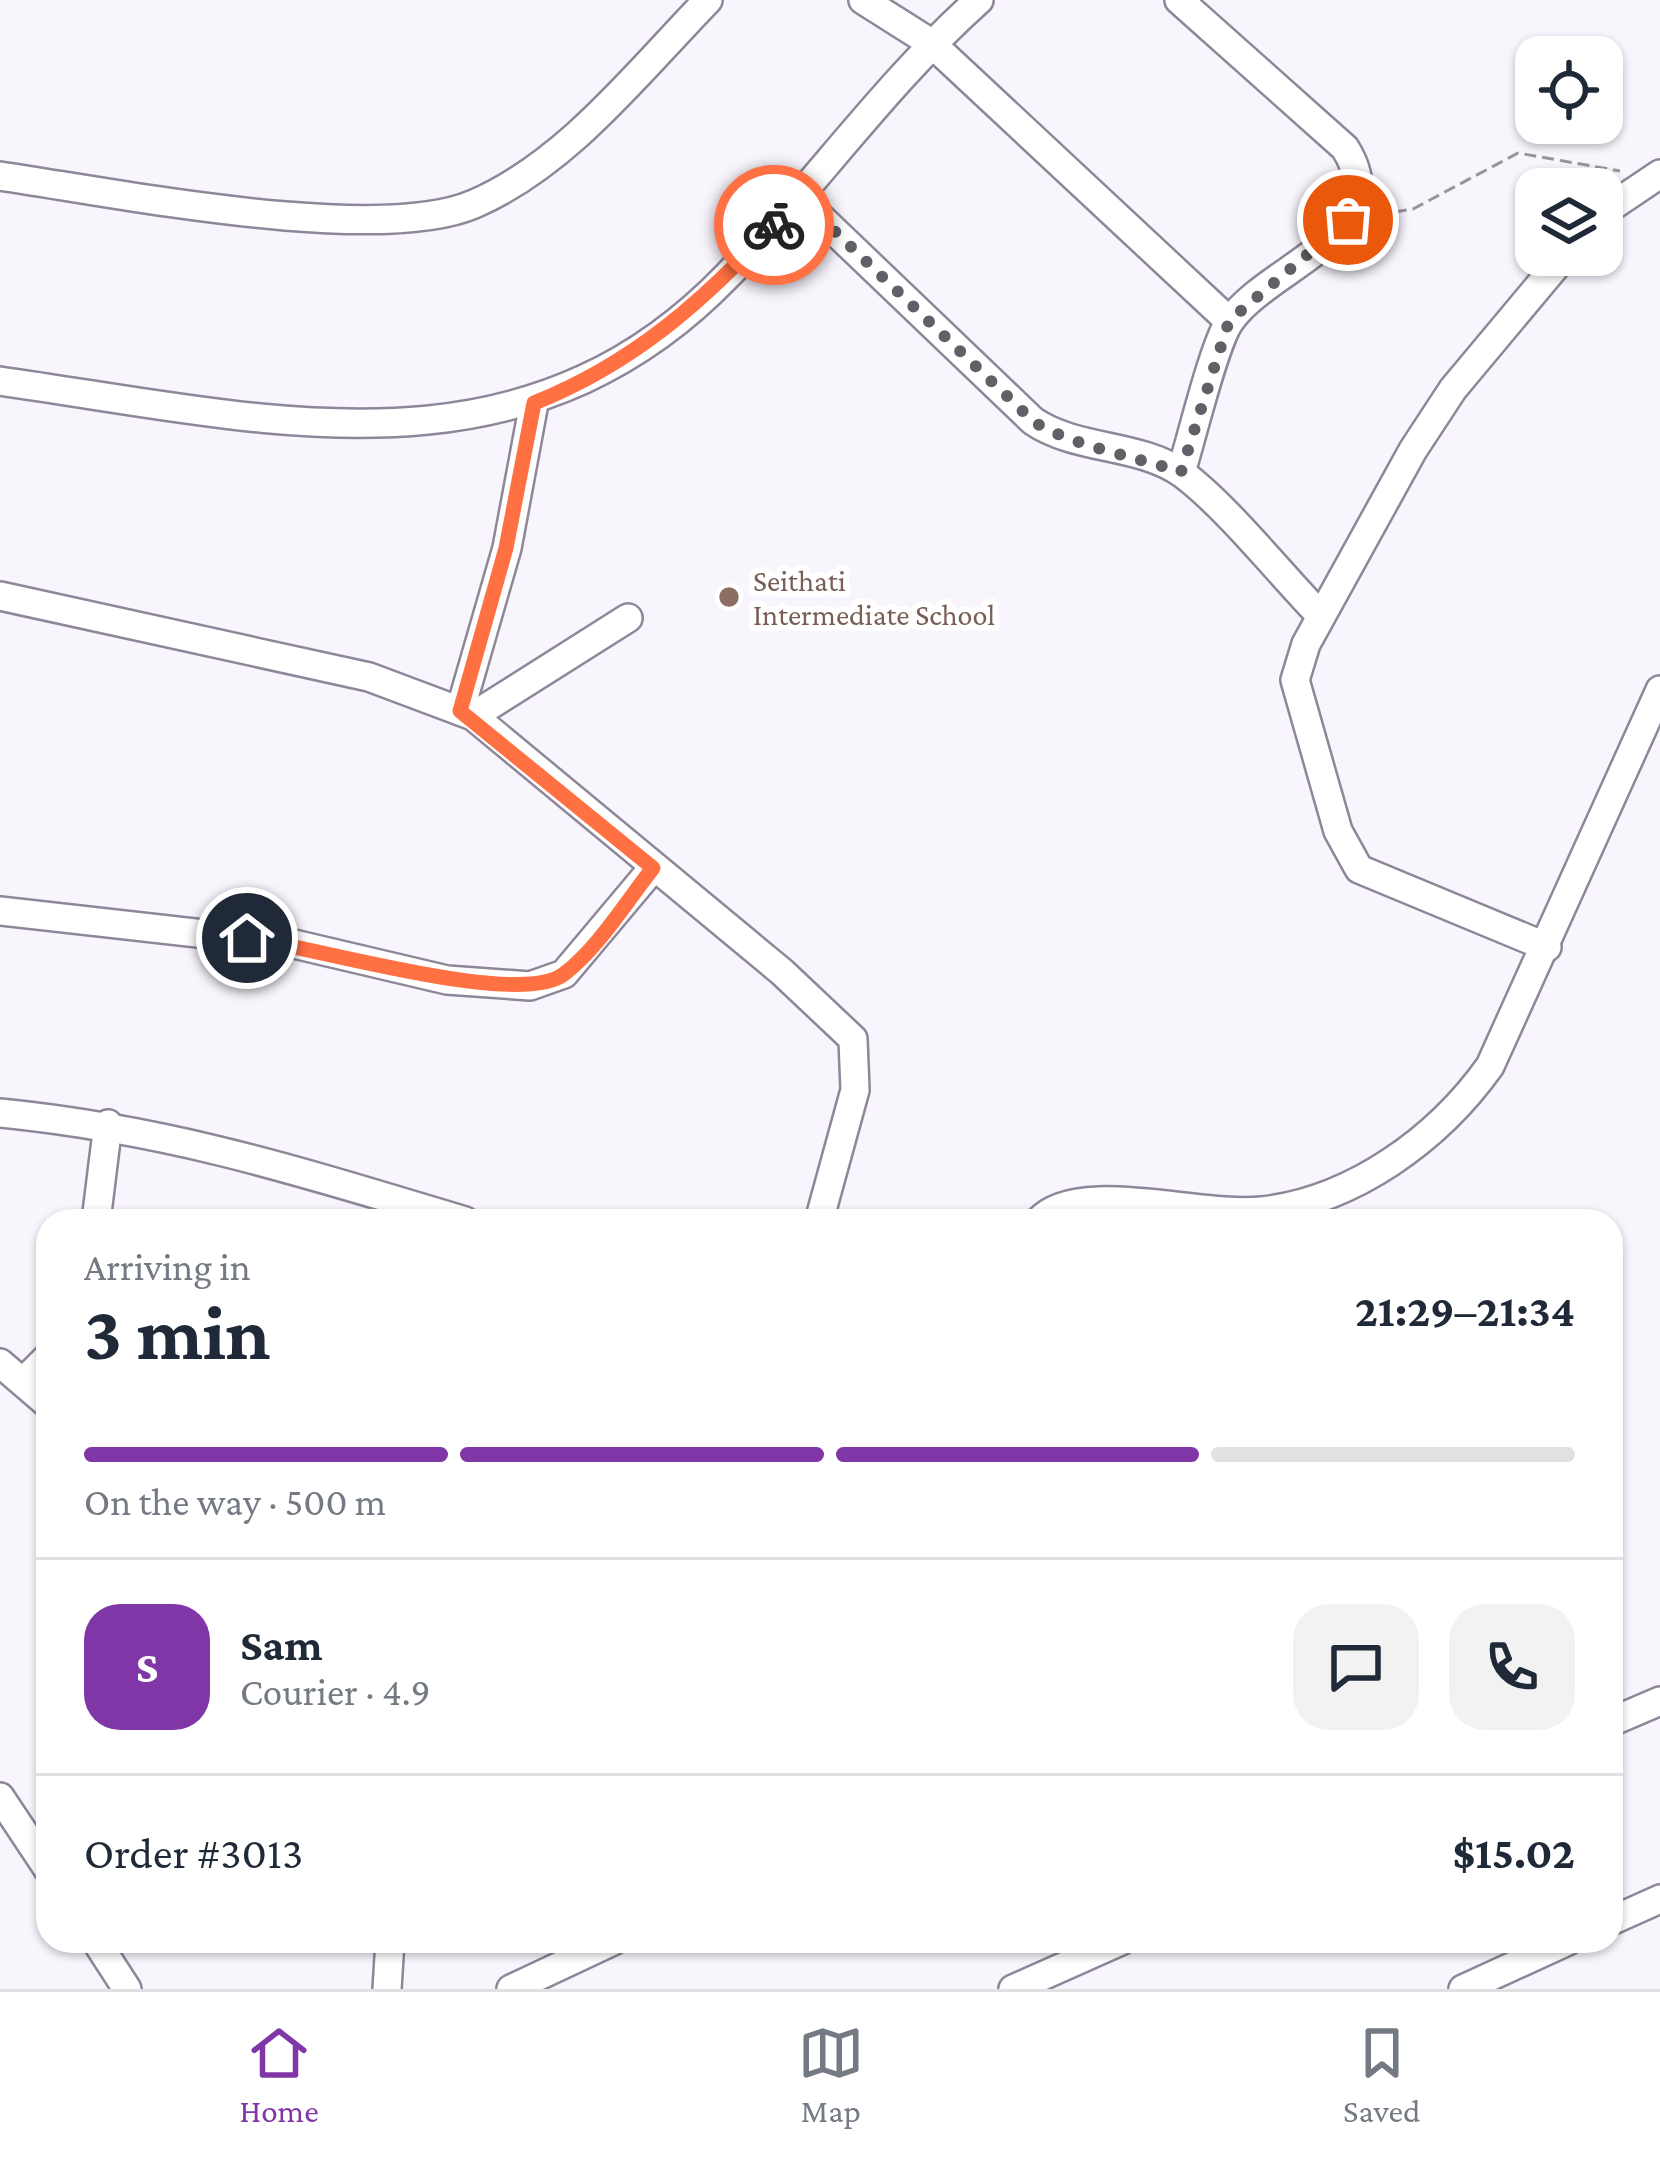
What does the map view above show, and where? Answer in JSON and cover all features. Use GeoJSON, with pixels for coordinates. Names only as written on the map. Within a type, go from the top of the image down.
{"type":"FeatureCollection","features":[{"type":"Feature","properties":{"kind":"street"},"geometry":{"type":"LineString","coordinates":[[0,176],[307,216],[403,219],[446,214],[510,185],[563,146],[708,0]]}},
{"type":"Feature","properties":{"kind":"street"},"geometry":{"type":"LineString","coordinates":[[863,0],[931,44],[1229,321]]}},
{"type":"Feature","properties":{"kind":"street"},"geometry":{"type":"LineString","coordinates":[[0,381],[316,422],[408,424],[534,403],[583,384],[652,340],[724,279],[931,44],[979,0]]}},
{"type":"Feature","properties":{"kind":"street"},"geometry":{"type":"LineString","coordinates":[[1179,0],[1345,148],[1360,179],[1360,196],[1348,220],[1229,321],[1181,472]]}},
{"type":"Feature","properties":{"kind":"street"},"geometry":{"type":"LineString","coordinates":[[1623,200],[1659,175]]}},
{"type":"Feature","properties":{"kind":"street"},"geometry":{"type":"LineString","coordinates":[[800,198],[1033,421],[1054,436],[1112,448],[1181,472],[1321,616]]}},
{"type":"Feature","properties":{"kind":"street"},"geometry":{"type":"LineString","coordinates":[[1546,946],[1373,878],[1347,855],[1295,680],[1321,616],[1453,389],[1547,276]]}},
{"type":"Feature","properties":{"kind":"street"},"geometry":{"type":"LineString","coordinates":[[467,714],[534,403]]}},
{"type":"Feature","properties":{"kind":"street"},"geometry":{"type":"LineString","coordinates":[[0,596],[369,677],[467,714],[782,972],[853,1039],[855,1090],[822,1209]]}},
{"type":"Feature","properties":{"kind":"street"},"geometry":{"type":"LineString","coordinates":[[467,714],[628,618]]}},
{"type":"Feature","properties":{"kind":"street"},"geometry":{"type":"LineString","coordinates":[[1268,1209],[1340,1190],[1411,1149],[1474,1088],[1546,946],[1593,830],[1660,690]]}},
{"type":"Feature","properties":{"kind":"street"},"geometry":{"type":"LineString","coordinates":[[0,911],[294,944],[447,980],[530,986],[564,974],[653,868]]}},
{"type":"Feature","properties":{"kind":"street"},"geometry":{"type":"LineString","coordinates":[[0,1113],[108,1124],[214,1145],[425,1209]]}},
{"type":"Feature","properties":{"kind":"street"},"geometry":{"type":"LineString","coordinates":[[97,1209],[108,1124]]}},
{"type":"Feature","properties":{"kind":"street"},"geometry":{"type":"LineString","coordinates":[[1058,1209],[1072,1200],[1101,1198],[1173,1209]]}},
{"type":"Feature","properties":{"kind":"street"},"geometry":{"type":"LineString","coordinates":[[0,1363],[36,1393]]}},
{"type":"Feature","properties":{"kind":"street"},"geometry":{"type":"LineString","coordinates":[[23,1382],[36,1369]]}},
{"type":"Feature","properties":{"kind":"street"},"geometry":{"type":"LineString","coordinates":[[1623,1717],[1660,1701]]}},
{"type":"Feature","properties":{"kind":"street"},"geometry":{"type":"LineString","coordinates":[[0,1797],[36,1851]]}},
{"type":"Feature","properties":{"kind":"street"},"geometry":{"type":"LineString","coordinates":[[1623,1916],[1660,1899]]}},
{"type":"Feature","properties":{"kind":"street"},"geometry":{"type":"LineString","coordinates":[[104,1953],[128,1989]]}},
{"type":"Feature","properties":{"kind":"street"},"geometry":{"type":"LineString","coordinates":[[387,1989],[389,1953]]}},
{"type":"Feature","properties":{"kind":"street"},"geometry":{"type":"LineString","coordinates":[[511,1989],[588,1953]]}},
{"type":"Feature","properties":{"kind":"street"},"geometry":{"type":"LineString","coordinates":[[1013,1989],[1094,1953]]}},
{"type":"Feature","properties":{"kind":"street"},"geometry":{"type":"LineString","coordinates":[[1468,1988],[1542,1953]]}},
{"type":"Feature","properties":{"kind":"path"},"geometry":{"type":"LineString","coordinates":[[1348,220],[1413,209],[1518,153],[1659,175]]}},
{"type":"Feature","properties":{"kind":"way so far"},"geometry":{"type":"LineString","coordinates":[[774,225],[800,198],[1033,421],[1054,436],[1112,448],[1181,472],[1229,321],[1348,220]]}},
{"type":"Feature","properties":{"kind":"place","name":"Seithati Intermediate School"},"geometry":{"type":"Point","coordinates":[729,597]}},
{"type":"Feature","properties":{"kind":"route"},"geometry":{"type":"LineString","coordinates":[[247,938],[344,954],[447,980],[530,986],[564,974],[653,868],[473,716],[460,711],[476,668],[506,548],[534,403],[583,384],[636,353],[724,279],[774,225]]}}]}
